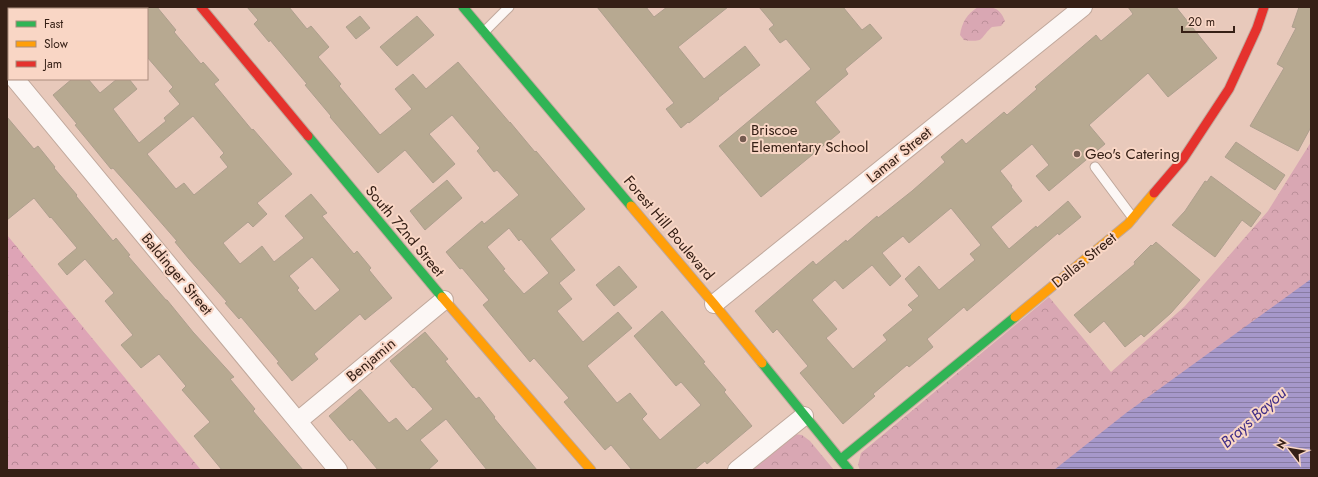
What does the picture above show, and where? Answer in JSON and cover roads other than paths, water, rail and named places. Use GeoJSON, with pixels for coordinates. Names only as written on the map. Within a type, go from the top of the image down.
{"type":"FeatureCollection","features":[{"type":"Feature","properties":{"kind":"street","name":"South 72nd Street"},"geometry":{"type":"LineString","coordinates":[[201,7],[444,300],[591,470]]}},
{"type":"Feature","properties":{"kind":"street","name":"Forest Hill Boulevard"},"geometry":{"type":"LineString","coordinates":[[463,7],[714,304],[804,416],[850,470]]}},
{"type":"Feature","properties":{"kind":"street","name":"Lamar Street"},"geometry":{"type":"LineString","coordinates":[[714,304],[1083,7]]}},
{"type":"Feature","properties":{"kind":"street","name":"Dallas Street"},"geometry":{"type":"LineString","coordinates":[[841,459],[1128,224],[1183,159],[1229,89],[1258,28],[1264,7]]}},
{"type":"Feature","properties":{"kind":"street","name":"Baldinger Street"},"geometry":{"type":"LineString","coordinates":[[16,80],[338,470]]}},
{"type":"Feature","properties":{"kind":"street","name":"Benjamin"},"geometry":{"type":"LineString","coordinates":[[298,421],[444,300]]}},
{"type":"Feature","properties":{"kind":"street"},"geometry":{"type":"LineString","coordinates":[[737,470],[804,416]]}},
{"type":"Feature","properties":{"kind":"lane"},"geometry":{"type":"LineString","coordinates":[[484,32],[510,7]]}},
{"type":"Feature","properties":{"kind":"lane"},"geometry":{"type":"LineString","coordinates":[[1095,167],[1133,218]]}},
{"type":"Feature","properties":{"kind":"water","name":"Brays Bayou"},"geometry":{"type":"Polygon","coordinates":[[[1311,279],[1311,469],[1054,470],[1126,413],[1311,279]]]}},
{"type":"Feature","properties":{"kind":"place","name":"Briscoe Elementary School"},"geometry":{"type":"Point","coordinates":[743,139]}},
{"type":"Feature","properties":{"kind":"place","name":"Geo's Catering"},"geometry":{"type":"Point","coordinates":[1077,154]}}]}
